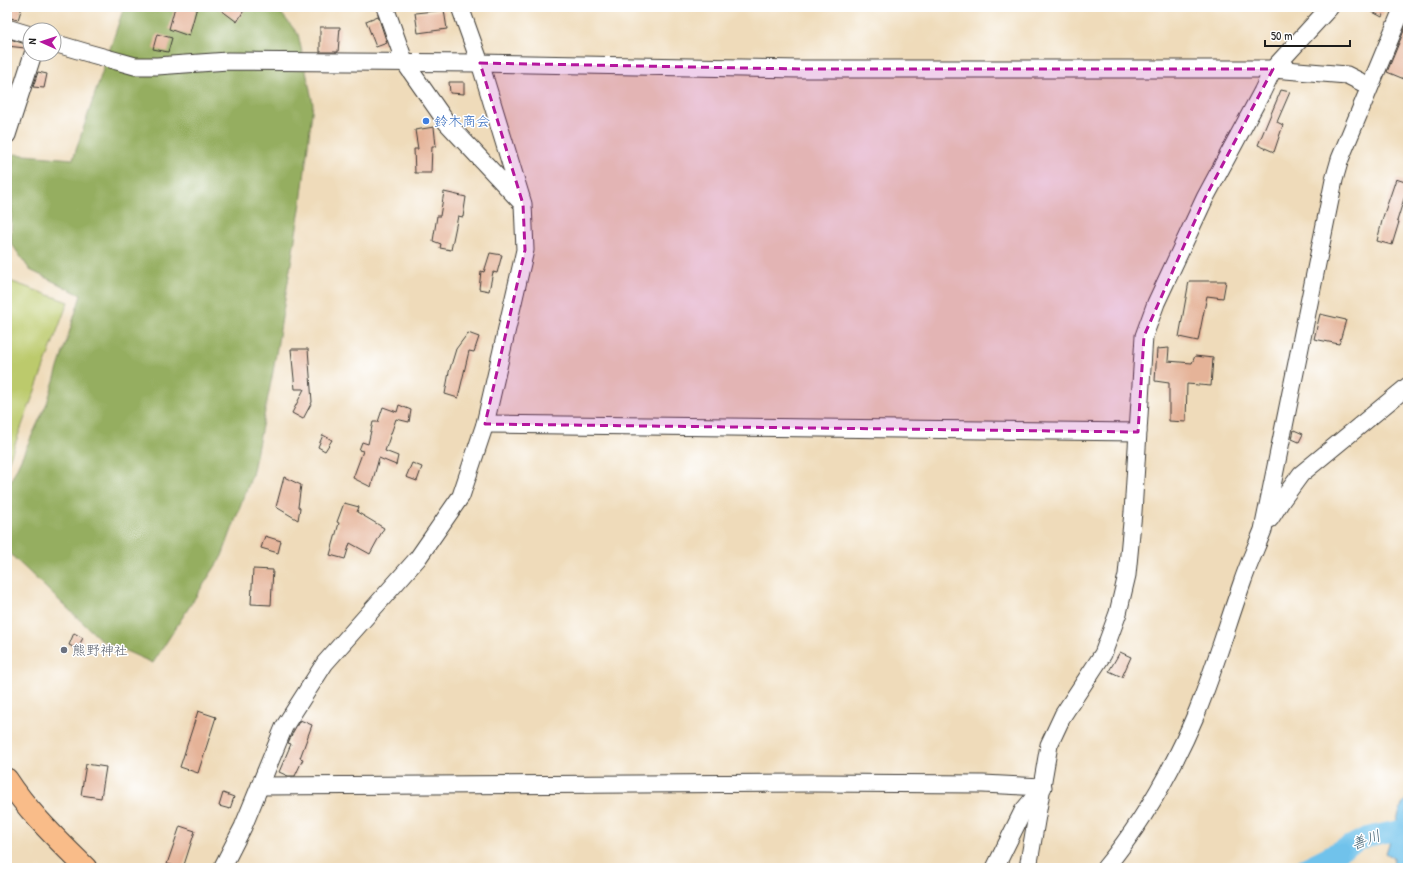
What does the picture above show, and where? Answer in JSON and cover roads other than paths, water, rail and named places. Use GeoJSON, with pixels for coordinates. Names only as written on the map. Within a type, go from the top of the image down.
{"type":"FeatureCollection","features":[{"type":"Feature","properties":{"kind":"main road"},"geometry":{"type":"LineString","coordinates":[[7,779],[18,796],[36,818],[86,868]]}},
{"type":"Feature","properties":{"kind":"street"},"geometry":{"type":"LineString","coordinates":[[385,7],[405,63],[447,123],[523,204]]}},
{"type":"Feature","properties":{"kind":"street"},"geometry":{"type":"LineString","coordinates":[[222,868],[243,827],[284,727],[325,663],[418,558],[461,496],[486,424],[525,250],[523,204],[480,64],[460,7]]}},
{"type":"Feature","properties":{"kind":"street"},"geometry":{"type":"LineString","coordinates":[[1028,868],[1049,745],[1063,715],[1103,654],[1118,613],[1127,575],[1133,512],[1144,336],[1156,303],[1205,198],[1273,69],[1330,7]]}},
{"type":"Feature","properties":{"kind":"street"},"geometry":{"type":"LineString","coordinates":[[1105,868],[1119,852],[1162,786],[1178,754],[1216,662],[1242,583],[1263,530],[1334,180],[1340,159],[1369,86],[1403,7]]}},
{"type":"Feature","properties":{"kind":"street"},"geometry":{"type":"LineString","coordinates":[[7,28],[22,33]]}},
{"type":"Feature","properties":{"kind":"street"},"geometry":{"type":"LineString","coordinates":[[62,45],[135,66],[228,61],[799,69],[1273,69],[1347,75],[1369,86]]}},
{"type":"Feature","properties":{"kind":"street"},"geometry":{"type":"LineString","coordinates":[[7,135],[30,62]]}},
{"type":"Feature","properties":{"kind":"street"},"geometry":{"type":"LineString","coordinates":[[1263,530],[1301,474],[1408,386]]}},
{"type":"Feature","properties":{"kind":"street"},"geometry":{"type":"LineString","coordinates":[[486,424],[1138,432]]}},
{"type":"Feature","properties":{"kind":"street"},"geometry":{"type":"LineString","coordinates":[[260,786],[835,783],[983,784],[1042,787]]}},
{"type":"Feature","properties":{"kind":"street"},"geometry":{"type":"LineString","coordinates":[[994,868],[1023,811],[1042,787]]}},
{"type":"Feature","properties":{"kind":"water"},"geometry":{"type":"Polygon","coordinates":[[[1408,797],[1408,868],[1393,868],[1394,858],[1386,853],[1402,804],[1408,797]]]}},
{"type":"Feature","properties":{"kind":"waterway","name":"善川"},"geometry":{"type":"LineString","coordinates":[[1304,868],[1367,837],[1408,828]]}},
{"type":"Feature","properties":{"kind":"place","name":"鈴木商会"},"geometry":{"type":"Point","coordinates":[426,121]}},
{"type":"Feature","properties":{"kind":"place","name":"熊野神社"},"geometry":{"type":"Point","coordinates":[64,650]}}]}
